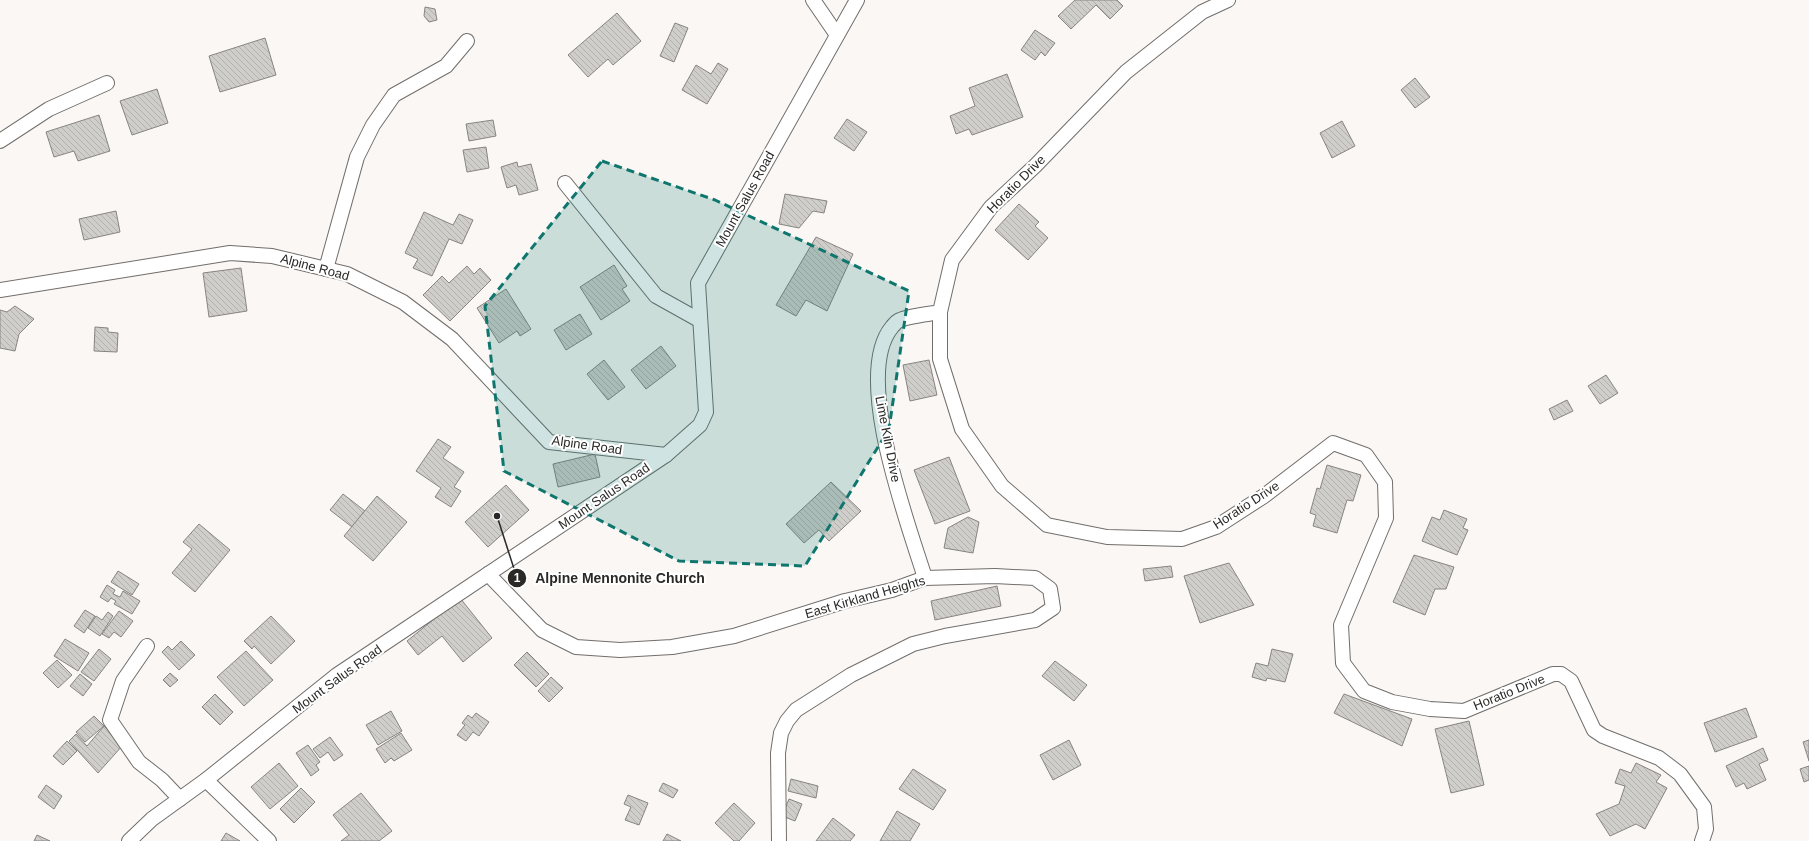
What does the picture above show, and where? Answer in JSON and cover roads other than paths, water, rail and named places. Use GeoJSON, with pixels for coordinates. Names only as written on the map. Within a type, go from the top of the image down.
{"type":"FeatureCollection","features":[{"type":"Feature","properties":{"kind":"street"},"geometry":{"type":"LineString","coordinates":[[813,0],[837,35]]}},
{"type":"Feature","properties":{"kind":"street","name":"Mount Salus Road"},"geometry":{"type":"LineString","coordinates":[[129,841],[152,819],[206,780],[337,675],[666,455],[700,426],[706,412],[699,320],[698,284],[857,0]]}},
{"type":"Feature","properties":{"kind":"street","name":"Horatio Drive"},"geometry":{"type":"LineString","coordinates":[[1228,0],[1202,12],[1126,72],[1035,166],[991,207],[952,260],[940,312],[940,359],[962,429],[1002,486],[1047,525],[1107,537],[1182,539],[1216,527],[1264,496],[1333,443],[1366,455],[1385,482],[1386,518],[1340,625],[1344,663],[1364,691],[1392,702],[1430,710],[1464,711],[1553,674],[1561,674],[1571,681],[1594,730],[1603,736],[1659,758],[1680,774],[1704,807],[1706,829],[1702,841]]}},
{"type":"Feature","properties":{"kind":"street"},"geometry":{"type":"LineString","coordinates":[[326,270],[357,157],[373,125],[394,95],[446,66],[467,41]]}},
{"type":"Feature","properties":{"kind":"street"},"geometry":{"type":"LineString","coordinates":[[0,141],[49,109],[108,82]]}},
{"type":"Feature","properties":{"kind":"street"},"geometry":{"type":"LineString","coordinates":[[565,183],[656,296],[699,320]]}},
{"type":"Feature","properties":{"kind":"street","name":"Alpine Road"},"geometry":{"type":"LineString","coordinates":[[0,290],[230,253],[272,256],[347,274],[403,302],[452,339],[549,442],[666,455]]}},
{"type":"Feature","properties":{"kind":"street","name":"Lime Kiln Drive"},"geometry":{"type":"LineString","coordinates":[[925,578],[890,464],[878,399],[879,363],[885,335],[898,321],[940,312]]}},
{"type":"Feature","properties":{"kind":"street","name":"East Kirkland Heights"},"geometry":{"type":"LineString","coordinates":[[488,574],[542,630],[576,647],[620,650],[672,647],[734,636],[844,601],[892,590],[925,578],[995,576],[1036,578],[1050,589],[1053,608],[1035,620],[945,636],[913,644],[851,675],[796,710],[787,721],[781,733],[778,753],[779,841]]}},
{"type":"Feature","properties":{"kind":"street"},"geometry":{"type":"LineString","coordinates":[[147,646],[123,681],[110,720],[139,762],[162,780],[180,799]]}},
{"type":"Feature","properties":{"kind":"street"},"geometry":{"type":"LineString","coordinates":[[206,780],[269,841]]}},
{"type":"Feature","properties":{"kind":"place","name":"Alpine Mennonite Church"},"geometry":{"type":"Point","coordinates":[497,516]}}]}
